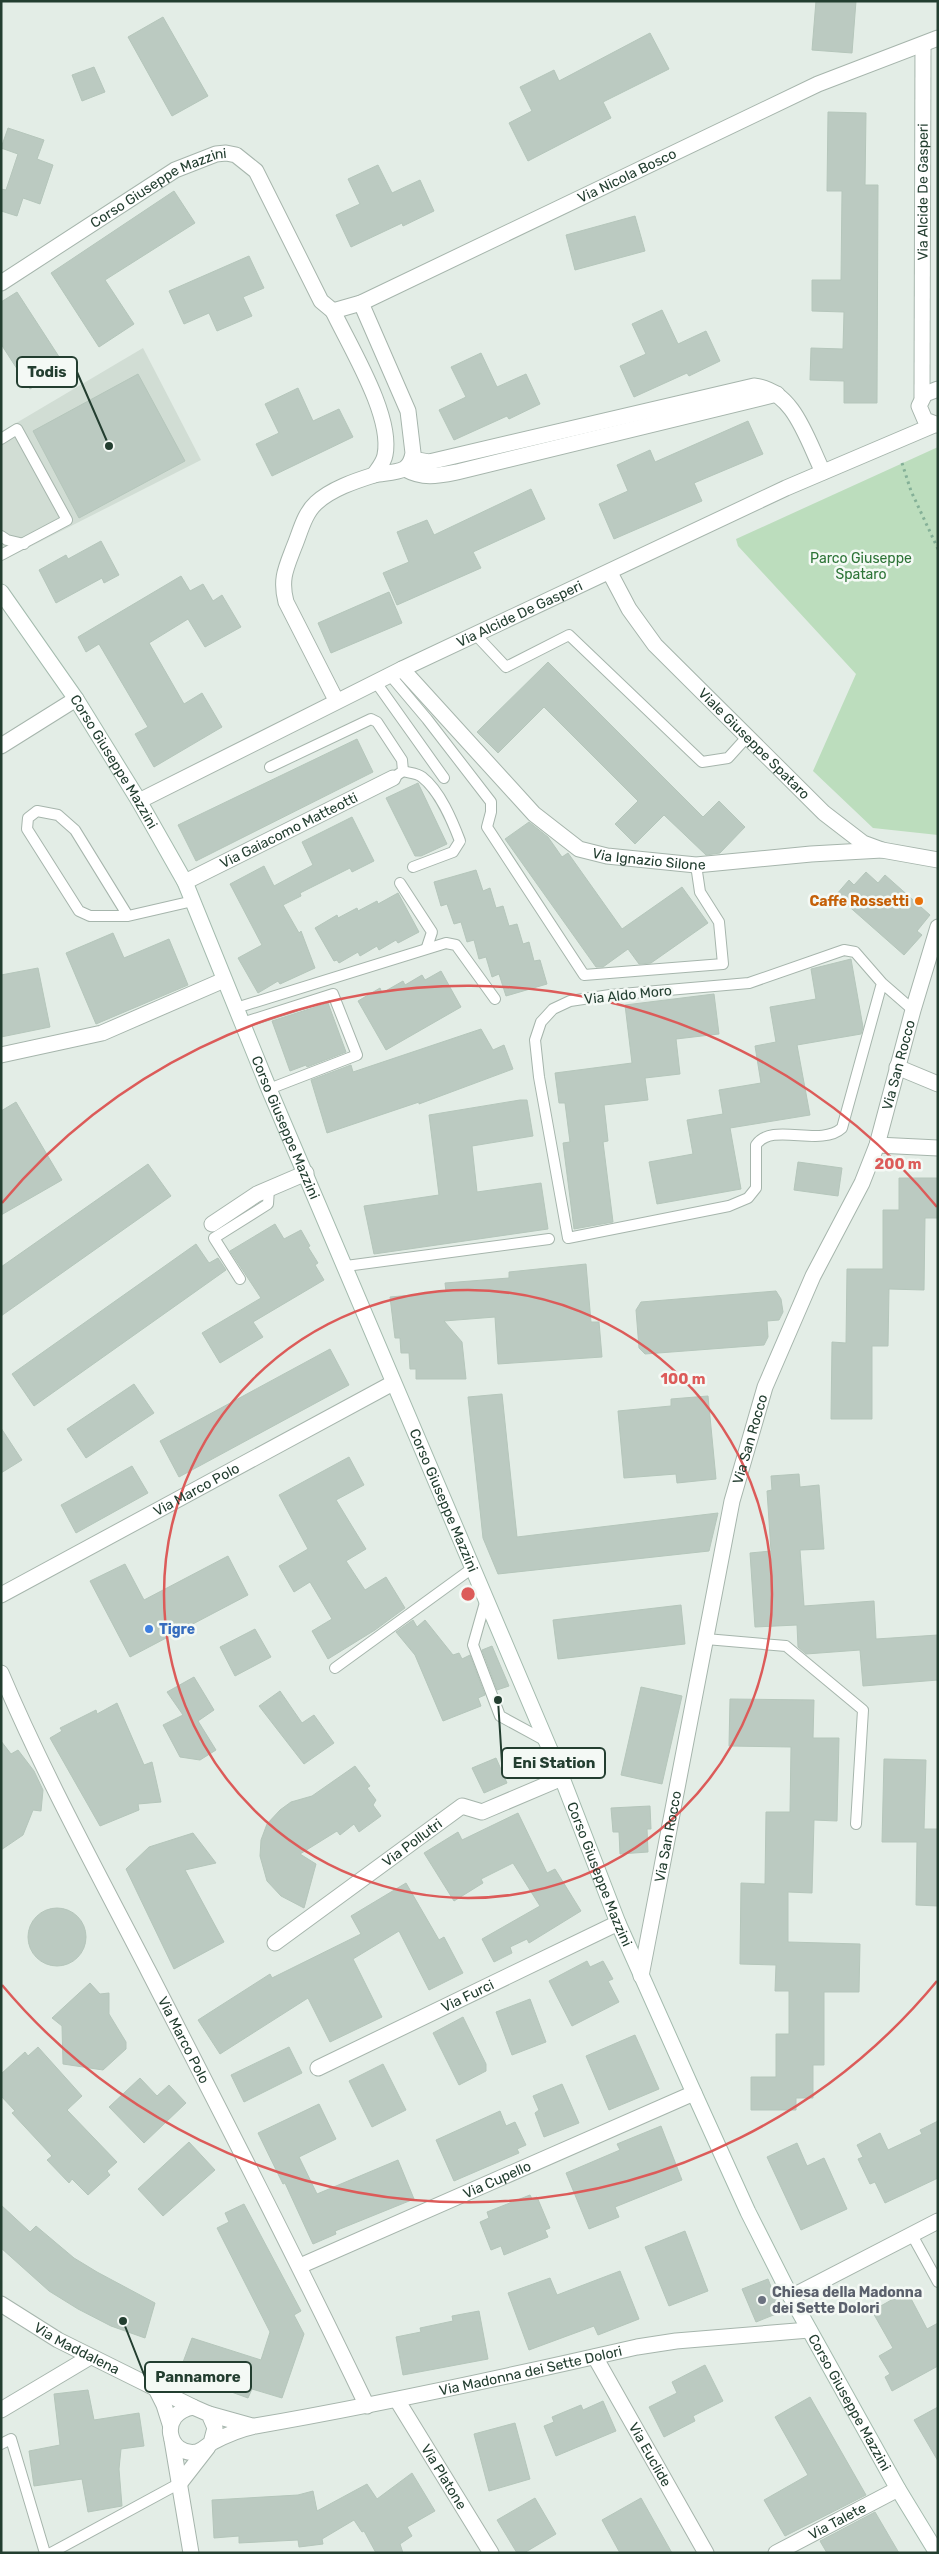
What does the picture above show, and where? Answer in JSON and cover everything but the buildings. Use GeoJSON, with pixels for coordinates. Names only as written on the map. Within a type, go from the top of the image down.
{"type":"FeatureCollection","features":[{"type":"Feature","properties":{"kind":"street"},"geometry":{"type":"LineString","coordinates":[[923,45],[938,38]]}},
{"type":"Feature","properties":{"kind":"street","name":"Via Nicola Bosco"},"geometry":{"type":"LineString","coordinates":[[333,311],[361,303],[818,84],[923,45]]}},
{"type":"Feature","properties":{"kind":"street","name":"Via Alcide De Gasperi"},"geometry":{"type":"LineString","coordinates":[[903,438],[912,428],[921,404],[923,45]]}},
{"type":"Feature","properties":{"kind":"street","name":"Corso Giuseppe Mazzini"},"geometry":{"type":"LineString","coordinates":[[1,283],[175,170],[216,154],[236,155],[256,171],[321,301],[333,311],[383,417],[386,438],[385,457],[374,475]]}},
{"type":"Feature","properties":{"kind":"street"},"geometry":{"type":"LineString","coordinates":[[361,303],[408,410],[412,429],[408,464],[414,474],[429,477],[506,452],[774,392],[789,405],[823,472]]}},
{"type":"Feature","properties":{"kind":"street","name":"Via Alcide De Gasperi"},"geometry":{"type":"LineString","coordinates":[[922,356],[938,387]]}},
{"type":"Feature","properties":{"kind":"street"},"geometry":{"type":"LineString","coordinates":[[936,425],[925,420],[921,404],[928,391],[938,387]]}},
{"type":"Feature","properties":{"kind":"street","name":"Via Alcide De Gasperi"},"geometry":{"type":"LineString","coordinates":[[140,801],[375,681],[823,472],[936,425]]}},
{"type":"Feature","properties":{"kind":"street"},"geometry":{"type":"LineString","coordinates":[[336,700],[286,602],[282,586],[292,551],[307,514],[327,494],[408,464]]}},
{"type":"Feature","properties":{"kind":"street","name":"Viale Giuseppe Spataro"},"geometry":{"type":"LineString","coordinates":[[610,573],[629,609],[655,645],[824,813],[863,843],[882,850],[938,860]]}},
{"type":"Feature","properties":{"kind":"street","name":"Corso Giuseppe Mazzini"},"geometry":{"type":"LineString","coordinates":[[1,592],[76,699],[140,801],[186,882],[269,1089],[346,1266],[393,1383],[487,1598],[562,1778],[618,1923],[694,2093],[748,2212],[808,2330],[898,2489],[937,2553]]}},
{"type":"Feature","properties":{"kind":"street","name":"Via Ignazio Silone"},"geometry":{"type":"LineString","coordinates":[[396,672],[534,814],[579,849],[607,856],[696,865],[811,854],[882,850]]}},
{"type":"Feature","properties":{"kind":"street"},"geometry":{"type":"LineString","coordinates":[[1,746],[76,699]]}},
{"type":"Feature","properties":{"kind":"street","name":"Via Gaiacomo Matteotti"},"geometry":{"type":"LineString","coordinates":[[186,882],[398,775]]}},
{"type":"Feature","properties":{"kind":"street","name":"Via San Rocco"},"geometry":{"type":"LineString","coordinates":[[642,1976],[732,1501],[764,1387],[812,1276],[862,1183],[877,1145],[912,1010],[938,927]]}},
{"type":"Feature","properties":{"kind":"street"},"geometry":{"type":"LineString","coordinates":[[1,1055],[102,1033],[224,980]]}},
{"type":"Feature","properties":{"kind":"street"},"geometry":{"type":"LineString","coordinates":[[898,1067],[938,1084]]}},
{"type":"Feature","properties":{"kind":"street"},"geometry":{"type":"LineString","coordinates":[[877,1145],[938,1148]]}},
{"type":"Feature","properties":{"kind":"street"},"geometry":{"type":"LineString","coordinates":[[212,1224],[269,1189],[306,1173]]}},
{"type":"Feature","properties":{"kind":"street","name":"Via Marco Polo"},"geometry":{"type":"LineString","coordinates":[[1,1595],[393,1383]]}},
{"type":"Feature","properties":{"kind":"street","name":"Via Marco Polo"},"geometry":{"type":"LineString","coordinates":[[1,1673],[22,1721],[80,1839],[300,2266],[367,2406]]}},
{"type":"Feature","properties":{"kind":"street","name":"Via Pollutri"},"geometry":{"type":"LineString","coordinates":[[275,1943],[462,1806],[482,1812],[562,1778]]}},
{"type":"Feature","properties":{"kind":"street","name":"Via Furci"},"geometry":{"type":"LineString","coordinates":[[318,2068],[618,1923]]}},
{"type":"Feature","properties":{"kind":"street","name":"Via Cupello"},"geometry":{"type":"LineString","coordinates":[[300,2266],[694,2093]]}},
{"type":"Feature","properties":{"kind":"street"},"geometry":{"type":"LineString","coordinates":[[791,2297],[938,2221]]}},
{"type":"Feature","properties":{"kind":"street","name":"Via Maddalena"},"geometry":{"type":"LineString","coordinates":[[1,2304],[58,2340],[193,2407]]}},
{"type":"Feature","properties":{"kind":"street","name":"Via Madonna dei Sette Dolori"},"geometry":{"type":"LineString","coordinates":[[210,2444],[254,2426],[397,2400],[676,2341],[808,2330]]}},
{"type":"Feature","properties":{"kind":"street"},"geometry":{"type":"LineString","coordinates":[[1,2410],[90,2357]]}},
{"type":"Feature","properties":{"kind":"street","name":"Via Euclide"},"geometry":{"type":"LineString","coordinates":[[595,2357],[706,2553]]}},
{"type":"Feature","properties":{"kind":"street"},"geometry":{"type":"LineString","coordinates":[[154,2387],[164,2405],[171,2431],[191,2553]]}},
{"type":"Feature","properties":{"kind":"street","name":"Via Platone"},"geometry":{"type":"LineString","coordinates":[[397,2400],[491,2553]]}},
{"type":"Feature","properties":{"kind":"street"},"geometry":{"type":"LineString","coordinates":[[180,2483],[210,2444],[215,2428],[209,2414],[193,2407],[176,2414],[171,2431],[181,2449],[188,2452],[202,2450],[210,2444]]}},
{"type":"Feature","properties":{"kind":"street","name":"Via Madonna dei Sette Dolori"},"geometry":{"type":"LineString","coordinates":[[209,2414],[254,2426]]}},
{"type":"Feature","properties":{"kind":"street","name":"Via Talete"},"geometry":{"type":"LineString","coordinates":[[776,2553],[898,2489]]}},
{"type":"Feature","properties":{"kind":"lane"},"geometry":{"type":"LineString","coordinates":[[1,439],[17,429],[67,520],[1,555]]}},
{"type":"Feature","properties":{"kind":"lane"},"geometry":{"type":"LineString","coordinates":[[1,536],[7,540],[24,544]]}},
{"type":"Feature","properties":{"kind":"lane"},"geometry":{"type":"LineString","coordinates":[[475,634],[506,667],[569,635],[702,762],[728,758],[747,737]]}},
{"type":"Feature","properties":{"kind":"lane"},"geometry":{"type":"LineString","coordinates":[[396,672],[427,719],[491,802],[491,812],[487,827],[584,975],[723,964],[719,922],[700,892],[696,865]]}},
{"type":"Feature","properties":{"kind":"lane"},"geometry":{"type":"LineString","coordinates":[[375,681],[444,778]]}},
{"type":"Feature","properties":{"kind":"lane"},"geometry":{"type":"LineString","coordinates":[[270,767],[371,719],[377,722],[402,760],[398,775],[420,776],[431,786],[453,822],[460,840],[452,852],[413,867]]}},
{"type":"Feature","properties":{"kind":"lane"},"geometry":{"type":"LineString","coordinates":[[128,916],[75,830],[58,815],[37,811],[28,818],[27,829],[79,911],[90,916],[128,916],[193,901]]}},
{"type":"Feature","properties":{"kind":"lane"},"geometry":{"type":"LineString","coordinates":[[400,883],[432,932],[427,948]]}},
{"type":"Feature","properties":{"kind":"lane"},"geometry":{"type":"LineString","coordinates":[[236,1008],[446,943],[456,945],[495,999]]}},
{"type":"Feature","properties":{"kind":"lane","name":"Via Aldo Moro"},"geometry":{"type":"LineString","coordinates":[[882,983],[842,1128],[836,1134],[797,1136],[774,1134],[760,1140],[756,1145],[756,1188],[748,1198],[736,1203],[703,1213],[568,1238],[539,1077],[535,1040],[541,1022],[553,1009],[570,1001],[610,995],[749,983],[844,950],[854,952],[882,983],[912,1010]]}},
{"type":"Feature","properties":{"kind":"lane"},"geometry":{"type":"LineString","coordinates":[[242,1023],[333,994],[343,1018],[357,1055],[269,1089]]}},
{"type":"Feature","properties":{"kind":"lane"},"geometry":{"type":"LineString","coordinates":[[240,1279],[214,1238],[268,1204],[269,1189]]}},
{"type":"Feature","properties":{"kind":"lane"},"geometry":{"type":"LineString","coordinates":[[346,1266],[549,1239]]}},
{"type":"Feature","properties":{"kind":"lane"},"geometry":{"type":"LineString","coordinates":[[335,1668],[474,1568]]}},
{"type":"Feature","properties":{"kind":"lane"},"geometry":{"type":"LineString","coordinates":[[487,1598],[473,1645],[500,1716],[546,1741]]}},
{"type":"Feature","properties":{"kind":"lane"},"geometry":{"type":"LineString","coordinates":[[706,1639],[786,1646],[862,1710],[856,1824]]}},
{"type":"Feature","properties":{"kind":"lane"},"geometry":{"type":"LineString","coordinates":[[912,2235],[938,2282]]}},
{"type":"Feature","properties":{"kind":"lane"},"geometry":{"type":"LineString","coordinates":[[1,2444],[11,2439],[45,2553]]}},
{"type":"Feature","properties":{"kind":"lane"},"geometry":{"type":"LineString","coordinates":[[51,2553],[180,2483]]}},
{"type":"Feature","properties":{"kind":"path"},"geometry":{"type":"LineString","coordinates":[[902,463],[911,491],[938,549]]}},
{"type":"Feature","properties":{"kind":"shaded area"},"geometry":{"type":"Polygon","coordinates":[[[143,348],[201,460],[4,560],[1,556],[1,432],[143,348]]]}},
{"type":"Feature","properties":{"kind":"green space","name":"Parco Giuseppe Spataro"},"geometry":{"type":"Polygon","coordinates":[[[938,447],[938,835],[873,828],[813,771],[856,674],[738,546],[736,539],[938,447]]]}},
{"type":"Feature","properties":{"kind":"place","name":"Todis"},"geometry":{"type":"Point","coordinates":[109,446]}},
{"type":"Feature","properties":{"kind":"place","name":"Caffe Rossetti"},"geometry":{"type":"Point","coordinates":[919,901]}},
{"type":"Feature","properties":{"kind":"place","name":"Tigre"},"geometry":{"type":"Point","coordinates":[149,1629]}},
{"type":"Feature","properties":{"kind":"place","name":"Eni Station"},"geometry":{"type":"Point","coordinates":[498,1700]}},
{"type":"Feature","properties":{"kind":"place","name":"Chiesa della Madonna dei Sette Dolori"},"geometry":{"type":"Point","coordinates":[762,2300]}},
{"type":"Feature","properties":{"kind":"place","name":"Pannamore"},"geometry":{"type":"Point","coordinates":[123,2321]}}]}
